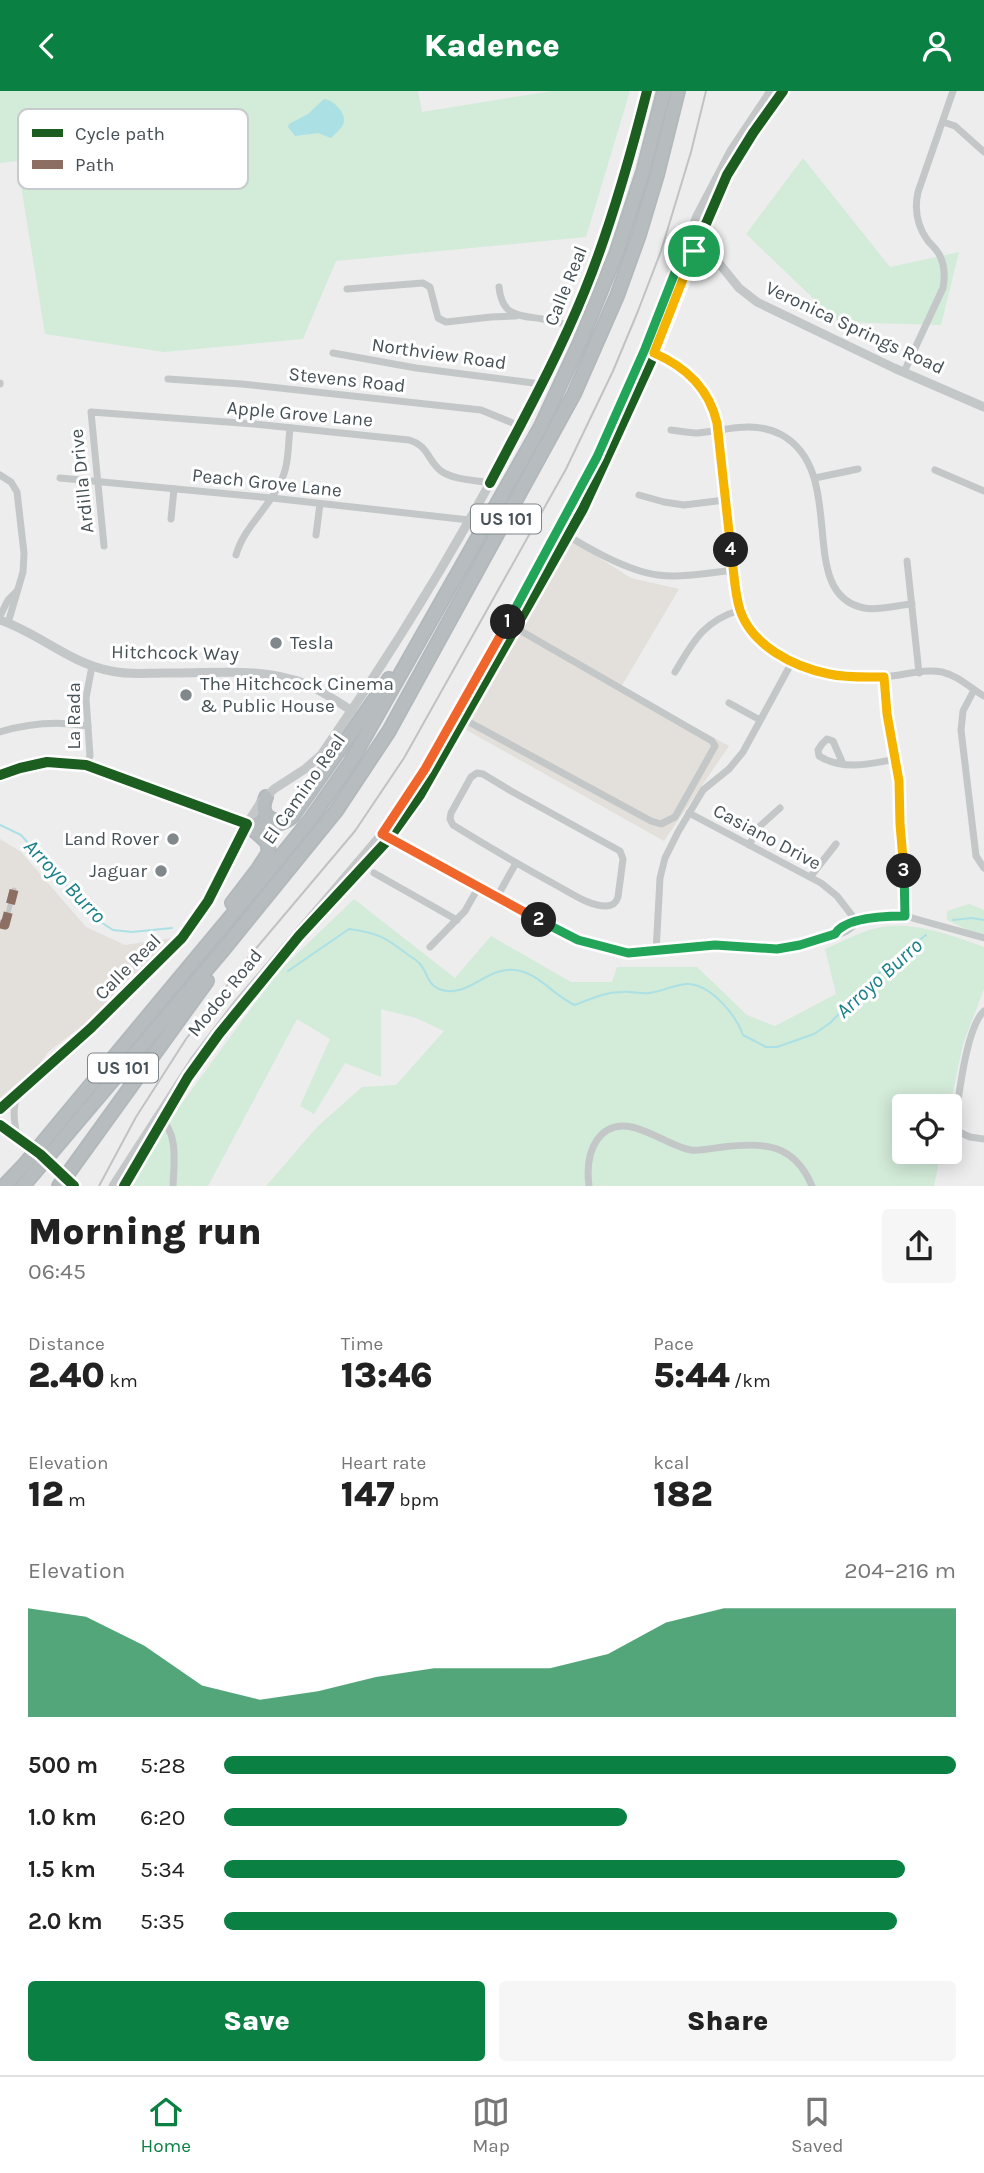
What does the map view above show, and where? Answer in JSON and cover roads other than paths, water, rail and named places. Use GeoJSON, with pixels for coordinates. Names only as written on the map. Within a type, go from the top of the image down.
{"type":"FeatureCollection","features":[{"type":"Feature","properties":{"kind":"highway","name":"El Camino Real"},"geometry":{"type":"LineString","coordinates":[[4,1186],[189,968],[310,820],[350,763],[518,470],[580,342],[631,209],[664,91]]}},
{"type":"Feature","properties":{"kind":"highway","name":"El Camino Real"},"geometry":{"type":"LineString","coordinates":[[23,1186],[223,950],[336,811],[389,731],[574,394],[617,296],[639,235],[678,91]]}},
{"type":"Feature","properties":{"kind":"highway"},"geometry":{"type":"LineString","coordinates":[[247,824],[258,822],[277,825],[292,817],[393,674],[412,653]]}},
{"type":"Feature","properties":{"kind":"highway"},"geometry":{"type":"LineString","coordinates":[[266,797],[263,804],[265,814],[269,819],[285,822]]}},
{"type":"Feature","properties":{"kind":"highway"},"geometry":{"type":"LineString","coordinates":[[189,968],[196,948],[269,852],[267,842],[247,824]]}},
{"type":"Feature","properties":{"kind":"highway"},"geometry":{"type":"LineString","coordinates":[[65,1181],[161,1042],[212,974],[223,950]]}},
{"type":"Feature","properties":{"kind":"main road"},"geometry":{"type":"LineString","coordinates":[[0,775],[47,762],[86,765],[247,824]]}},
{"type":"Feature","properties":{"kind":"main road"},"geometry":{"type":"LineString","coordinates":[[0,1125],[40,1154],[65,1181]]}},
{"type":"Feature","properties":{"kind":"street","name":"Calle Real"},"geometry":{"type":"LineString","coordinates":[[0,1109],[91,1028],[182,938],[208,901],[247,824],[266,797],[316,760],[352,711],[412,619],[491,483],[585,291],[610,221],[647,91]]}},
{"type":"Feature","properties":{"kind":"street","name":"Modoc Road"},"geometry":{"type":"LineString","coordinates":[[113,1186],[195,1059],[237,1004],[382,834],[425,769],[597,457],[645,349],[694,222],[717,175],[771,91]]}},
{"type":"Feature","properties":{"kind":"street"},"geometry":{"type":"LineString","coordinates":[[904,372],[943,288],[943,263],[918,223],[916,207],[918,192],[953,91]]}},
{"type":"Feature","properties":{"kind":"street"},"geometry":{"type":"LineString","coordinates":[[943,121],[955,126],[984,152]]}},
{"type":"Feature","properties":{"kind":"street","name":"Veronica Springs Road"},"geometry":{"type":"LineString","coordinates":[[685,247],[718,262],[739,288],[757,302],[810,329],[984,407]]}},
{"type":"Feature","properties":{"kind":"street"},"geometry":{"type":"LineString","coordinates":[[347,289],[423,283],[430,287],[438,318],[446,323],[516,316],[569,325]]}},
{"type":"Feature","properties":{"kind":"street"},"geometry":{"type":"LineString","coordinates":[[499,287],[500,299],[516,316]]}},
{"type":"Feature","properties":{"kind":"street"},"geometry":{"type":"LineString","coordinates":[[645,349],[670,360],[694,378],[712,404],[717,423],[740,610],[757,637],[792,662],[830,675],[884,677],[938,671],[962,680],[984,696]]}},
{"type":"Feature","properties":{"kind":"street","name":"Northview Road"},"geometry":{"type":"LineString","coordinates":[[333,353],[541,384]]}},
{"type":"Feature","properties":{"kind":"street","name":"Stevens Road"},"geometry":{"type":"LineString","coordinates":[[168,379],[242,384],[481,410],[520,426]]}},
{"type":"Feature","properties":{"kind":"street","name":"Apple Grove Lane"},"geometry":{"type":"LineString","coordinates":[[91,412],[290,428],[414,442],[424,449],[444,473],[491,483]]}},
{"type":"Feature","properties":{"kind":"street","name":"Ardilla Drive"},"geometry":{"type":"LineString","coordinates":[[91,412],[104,546]]}},
{"type":"Feature","properties":{"kind":"street"},"geometry":{"type":"LineString","coordinates":[[671,430],[691,433],[750,426],[781,435],[803,454],[816,478],[827,568],[835,591],[847,601],[862,607],[912,604]]}},
{"type":"Feature","properties":{"kind":"street"},"geometry":{"type":"LineString","coordinates":[[236,555],[244,535],[272,498],[284,475],[290,428]]}},
{"type":"Feature","properties":{"kind":"street"},"geometry":{"type":"LineString","coordinates":[[816,478],[858,469]]}},
{"type":"Feature","properties":{"kind":"street"},"geometry":{"type":"LineString","coordinates":[[935,470],[984,491]]}},
{"type":"Feature","properties":{"kind":"street"},"geometry":{"type":"LineString","coordinates":[[0,475],[11,482],[17,492],[24,553],[18,590],[3,620]]}},
{"type":"Feature","properties":{"kind":"street","name":"Peach Grove Lane"},"geometry":{"type":"LineString","coordinates":[[61,478],[469,520]]}},
{"type":"Feature","properties":{"kind":"street"},"geometry":{"type":"LineString","coordinates":[[171,519],[174,489]]}},
{"type":"Feature","properties":{"kind":"street"},"geometry":{"type":"LineString","coordinates":[[639,495],[684,505],[725,500]]}},
{"type":"Feature","properties":{"kind":"street"},"geometry":{"type":"LineString","coordinates":[[317,535],[320,504]]}},
{"type":"Feature","properties":{"kind":"street"},"geometry":{"type":"LineString","coordinates":[[559,530],[623,565],[646,573],[670,575],[734,571]]}},
{"type":"Feature","properties":{"kind":"street"},"geometry":{"type":"LineString","coordinates":[[907,561],[919,673]]}},
{"type":"Feature","properties":{"kind":"street"},"geometry":{"type":"LineString","coordinates":[[675,672],[690,646],[704,629],[722,617],[740,610]]}},
{"type":"Feature","properties":{"kind":"street","name":"Hitchcock Way"},"geometry":{"type":"LineString","coordinates":[[3,620],[92,666],[124,674],[267,674],[312,687],[352,711]]}},
{"type":"Feature","properties":{"kind":"street"},"geometry":{"type":"LineString","coordinates":[[456,715],[661,824],[675,817],[709,758],[715,746],[712,741],[507,623]]}},
{"type":"Feature","properties":{"kind":"street"},"geometry":{"type":"LineString","coordinates":[[656,952],[662,870],[671,847],[703,790],[738,759],[792,662]]}},
{"type":"Feature","properties":{"kind":"street","name":"La Rada"},"geometry":{"type":"LineString","coordinates":[[86,765],[90,756],[86,698],[92,666]]}},
{"type":"Feature","properties":{"kind":"street"},"geometry":{"type":"LineString","coordinates":[[884,677],[887,714],[896,759],[906,892],[905,916]]}},
{"type":"Feature","properties":{"kind":"street"},"geometry":{"type":"LineString","coordinates":[[974,691],[963,711],[961,730],[976,856],[984,868]]}},
{"type":"Feature","properties":{"kind":"street"},"geometry":{"type":"LineString","coordinates":[[729,703],[760,720]]}},
{"type":"Feature","properties":{"kind":"street"},"geometry":{"type":"LineString","coordinates":[[0,732],[50,723],[67,722],[88,726]]}},
{"type":"Feature","properties":{"kind":"street"},"geometry":{"type":"LineString","coordinates":[[843,764],[865,765],[896,759]]}},
{"type":"Feature","properties":{"kind":"street"},"geometry":{"type":"LineString","coordinates":[[484,773],[511,791],[620,851],[623,859],[618,898],[610,906],[598,904],[573,894],[516,863],[451,822],[451,813],[474,774],[484,773]]}},
{"type":"Feature","properties":{"kind":"street"},"geometry":{"type":"LineString","coordinates":[[749,845],[760,826],[780,809]]}},
{"type":"Feature","properties":{"kind":"street","name":"Casiano Drive"},"geometry":{"type":"LineString","coordinates":[[689,814],[811,876],[837,896],[857,922]]}},
{"type":"Feature","properties":{"kind":"street"},"geometry":{"type":"LineString","coordinates":[[382,834],[578,940],[628,953],[662,953],[715,945],[777,949],[839,934],[851,929],[857,922],[888,916],[905,916],[984,938]]}},
{"type":"Feature","properties":{"kind":"street"},"geometry":{"type":"LineString","coordinates":[[811,876],[836,844]]}},
{"type":"Feature","properties":{"kind":"street"},"geometry":{"type":"LineString","coordinates":[[497,897],[516,863]]}},
{"type":"Feature","properties":{"kind":"street"},"geometry":{"type":"LineString","coordinates":[[374,873],[457,921]]}},
{"type":"Feature","properties":{"kind":"street"},"geometry":{"type":"LineString","coordinates":[[430,947],[457,921],[478,888]]}},
{"type":"Feature","properties":{"kind":"street"},"geometry":{"type":"LineString","coordinates":[[0,924],[5,925],[14,890]]}},
{"type":"Feature","properties":{"kind":"street"},"geometry":{"type":"LineString","coordinates":[[984,1011],[978,1017],[967,1052],[955,1122],[959,1132],[984,1139]]}},
{"type":"Feature","properties":{"kind":"street"},"geometry":{"type":"LineString","coordinates":[[17,1136],[14,1105],[18,1093]]}},
{"type":"Feature","properties":{"kind":"street"},"geometry":{"type":"LineString","coordinates":[[158,1116],[167,1123],[172,1135],[173,1186]]}},
{"type":"Feature","properties":{"kind":"street"},"geometry":{"type":"LineString","coordinates":[[589,1186],[589,1159],[599,1137],[609,1128],[628,1126],[692,1150],[752,1144],[777,1148],[798,1163],[812,1186]]}},
{"type":"Feature","properties":{"kind":"water"},"geometry":{"type":"Polygon","coordinates":[[[324,99],[336,105],[342,112],[344,121],[341,128],[331,138],[318,133],[295,136],[288,127],[289,124],[308,114],[324,99]]]}},
{"type":"Feature","properties":{"kind":"waterway","name":"Arroyo Burro"},"geometry":{"type":"LineString","coordinates":[[0,825],[21,835],[96,919],[113,930],[132,932],[172,928]]}},
{"type":"Feature","properties":{"kind":"waterway","name":"Arroyo Burro"},"geometry":{"type":"LineString","coordinates":[[953,920],[984,920]]}},
{"type":"Feature","properties":{"kind":"waterway","name":"Arroyo Burro"},"geometry":{"type":"LineString","coordinates":[[288,971],[349,929],[374,934],[393,943],[423,967],[435,987],[449,991],[468,987],[505,970],[532,975],[575,1005],[610,993],[649,993],[686,984],[695,985],[713,994],[721,1002],[735,1018],[743,1035],[766,1047],[777,1047],[814,1034],[830,1023],[891,961],[926,935]]}},
{"type":"Feature","properties":{"kind":"railway"},"geometry":{"type":"LineString","coordinates":[[99,1186],[136,1117],[186,1039],[248,958],[355,831],[404,758],[566,469],[613,371],[661,251],[706,91]]}},
{"type":"Feature","properties":{"kind":"place","name":"Tesla"},"geometry":{"type":"Point","coordinates":[276,643]}},
{"type":"Feature","properties":{"kind":"place","name":"The Hitchcock Cinema & Public House"},"geometry":{"type":"Point","coordinates":[186,695]}},
{"type":"Feature","properties":{"kind":"place","name":"Land Rover"},"geometry":{"type":"Point","coordinates":[173,839]}},
{"type":"Feature","properties":{"kind":"place","name":"Jaguar"},"geometry":{"type":"Point","coordinates":[161,871]}}]}
